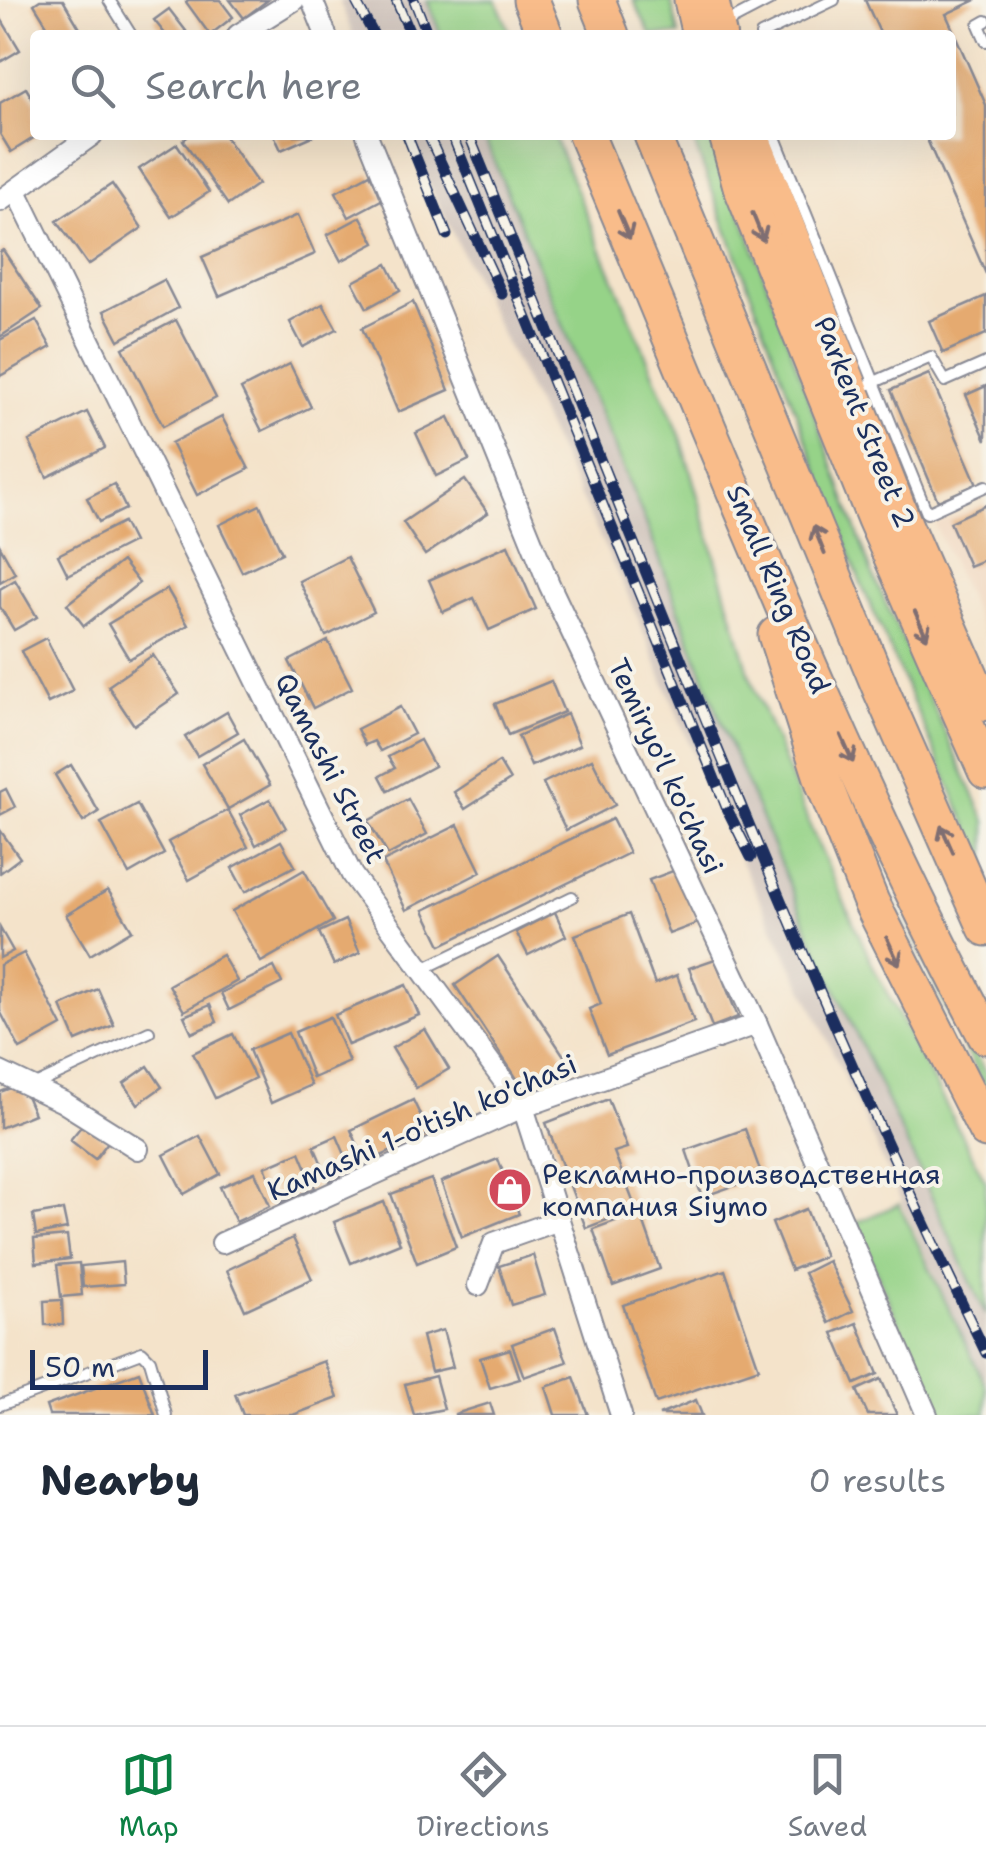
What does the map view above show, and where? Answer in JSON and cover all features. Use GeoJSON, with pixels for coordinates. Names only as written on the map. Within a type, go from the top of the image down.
{"type":"FeatureCollection","features":[{"type":"Feature","properties":{"kind":"highway"},"geometry":{"type":"LineString","coordinates":[[531,0],[543,30]]}},
{"type":"Feature","properties":{"kind":"highway"},"geometry":{"type":"LineString","coordinates":[[596,0],[609,30]]}},
{"type":"Feature","properties":{"kind":"highway"},"geometry":{"type":"LineString","coordinates":[[692,0],[713,24]]}},
{"type":"Feature","properties":{"kind":"highway","name":"Small Ring Road"},"geometry":{"type":"LineString","coordinates":[[588,140],[845,745],[937,943],[986,1036]]}},
{"type":"Feature","properties":{"kind":"highway","name":"Small Ring Road"},"geometry":{"type":"LineString","coordinates":[[654,140],[881,690],[986,928]]}},
{"type":"Feature","properties":{"kind":"highway"},"geometry":{"type":"LineString","coordinates":[[728,140],[741,186],[840,397],[986,771]]}},
{"type":"Feature","properties":{"kind":"highway"},"geometry":{"type":"LineString","coordinates":[[711,430],[847,844],[897,961],[986,1130]]}},
{"type":"Feature","properties":{"kind":"main road","name":"Parkent Street 2"},"geometry":{"type":"LineString","coordinates":[[755,140],[840,397],[986,705]]}},
{"type":"Feature","properties":{"kind":"street"},"geometry":{"type":"LineString","coordinates":[[246,30],[294,0]]}},
{"type":"Feature","properties":{"kind":"street"},"geometry":{"type":"LineString","coordinates":[[312,0],[324,30]]}},
{"type":"Feature","properties":{"kind":"street"},"geometry":{"type":"LineString","coordinates":[[8,196],[85,140]]}},
{"type":"Feature","properties":{"kind":"street","name":"Temiryo'l ko'chasi"},"geometry":{"type":"LineString","coordinates":[[369,140],[549,584],[758,1024],[927,1415]]}},
{"type":"Feature","properties":{"kind":"street","name":"Qamashi Street"},"geometry":{"type":"LineString","coordinates":[[8,196],[352,876],[523,1107],[621,1415]]}},
{"type":"Feature","properties":{"kind":"street","name":"Kamashi 1-o'tish ko'chasi"},"geometry":{"type":"LineString","coordinates":[[222,1243],[523,1107],[758,1024]]}},
{"type":"Feature","properties":{"kind":"street"},"geometry":{"type":"LineString","coordinates":[[0,1072],[138,1149]]}},
{"type":"Feature","properties":{"kind":"street"},"geometry":{"type":"LineString","coordinates":[[478,1285],[494,1243],[559,1220]]}},
{"type":"Feature","properties":{"kind":"lane"},"geometry":{"type":"LineString","coordinates":[[109,0],[129,30]]}},
{"type":"Feature","properties":{"kind":"lane"},"geometry":{"type":"LineString","coordinates":[[713,24],[770,0]]}},
{"type":"Feature","properties":{"kind":"lane"},"geometry":{"type":"LineString","coordinates":[[772,30],[834,0]]}},
{"type":"Feature","properties":{"kind":"lane"},"geometry":{"type":"LineString","coordinates":[[986,21],[979,25],[986,40]]}},
{"type":"Feature","properties":{"kind":"lane"},"geometry":{"type":"LineString","coordinates":[[776,140],[927,513],[986,486]]}},
{"type":"Feature","properties":{"kind":"lane"},"geometry":{"type":"LineString","coordinates":[[840,397],[931,357],[944,382],[986,363]]}},
{"type":"Feature","properties":{"kind":"lane"},"geometry":{"type":"LineString","coordinates":[[422,970],[572,897]]}},
{"type":"Feature","properties":{"kind":"lane"},"geometry":{"type":"LineString","coordinates":[[32,1087],[150,1032]]}},
{"type":"Feature","properties":{"kind":"lane"},"geometry":{"type":"LineString","coordinates":[[0,1405],[142,1352],[150,1360],[166,1415]]}},
{"type":"Feature","properties":{"kind":"shaded area"},"geometry":{"type":"Polygon","coordinates":[[[339,0],[427,0],[439,30],[351,30],[339,0]]]}},
{"type":"Feature","properties":{"kind":"shaded area"},"geometry":{"type":"Polygon","coordinates":[[[407,140],[485,140],[646,523],[725,732],[810,934],[986,1315],[986,1386],[812,1006],[723,825],[631,601],[407,140]]]}},
{"type":"Feature","properties":{"kind":"shaded area"},"geometry":{"type":"Polygon","coordinates":[[[986,503],[986,638],[935,525],[986,503]]]}},
{"type":"Feature","properties":{"kind":"green space"},"geometry":{"type":"Polygon","coordinates":[[[427,0],[496,0],[509,30],[439,30],[427,0]]]}},
{"type":"Feature","properties":{"kind":"green space"},"geometry":{"type":"Polygon","coordinates":[[[633,0],[671,0],[678,30],[648,30],[633,0]]]}},
{"type":"Feature","properties":{"kind":"green space"},"geometry":{"type":"Polygon","coordinates":[[[485,140],[555,140],[681,438],[750,676],[812,831],[875,970],[986,1182],[986,1315],[810,934],[725,732],[646,523],[485,140]]]}},
{"type":"Feature","properties":{"kind":"green space"},"geometry":{"type":"Polygon","coordinates":[[[693,140],[715,140],[872,573],[986,822],[986,869],[860,581],[693,140]]]}},
{"type":"Feature","properties":{"kind":"green space"},"geometry":{"type":"Polygon","coordinates":[[[890,894],[986,1074],[986,1092],[890,894]]]}},
{"type":"Feature","properties":{"kind":"green space"},"geometry":{"type":"Polygon","coordinates":[[[899,1204],[986,1386],[986,1415],[938,1415],[855,1223],[899,1204]]]}},
{"type":"Feature","properties":{"kind":"building"},"geometry":{"type":"Polygon","coordinates":[[[40,0],[63,0],[81,30],[50,30],[34,4],[40,0]]]}},
{"type":"Feature","properties":{"kind":"building"},"geometry":{"type":"Polygon","coordinates":[[[220,0],[233,17],[216,30],[206,30],[186,2],[220,0]]]}},
{"type":"Feature","properties":{"kind":"building"},"geometry":{"type":"Polygon","coordinates":[[[230,0],[268,0],[244,18],[230,0]]]}},
{"type":"Feature","properties":{"kind":"building"},"geometry":{"type":"Polygon","coordinates":[[[865,0],[976,0],[946,14],[953,30],[879,30],[865,0]]]}},
{"type":"Feature","properties":{"kind":"building"},"geometry":{"type":"Polygon","coordinates":[[[169,9],[185,30],[162,30],[154,20],[169,9]]]}},
{"type":"Feature","properties":{"kind":"building"},"geometry":{"type":"Polygon","coordinates":[[[0,17],[20,50],[0,62],[0,17]]]}},
{"type":"Feature","properties":{"kind":"building"},"geometry":{"type":"Polygon","coordinates":[[[956,37],[986,105],[986,274],[927,140],[956,140],[956,37]]]}},
{"type":"Feature","properties":{"kind":"building"},"geometry":{"type":"Polygon","coordinates":[[[26,88],[30,95],[30,140],[11,152],[0,134],[0,103],[26,88]]]}},
{"type":"Feature","properties":{"kind":"building"},"geometry":{"type":"Polygon","coordinates":[[[183,140],[227,140],[258,184],[228,205],[183,140]]]}},
{"type":"Feature","properties":{"kind":"building"},"geometry":{"type":"Polygon","coordinates":[[[276,140],[304,140],[281,150],[276,140]]]}},
{"type":"Feature","properties":{"kind":"building"},"geometry":{"type":"Polygon","coordinates":[[[177,144],[209,192],[171,217],[139,169],[177,144]]]}},
{"type":"Feature","properties":{"kind":"building"},"geometry":{"type":"Polygon","coordinates":[[[370,174],[383,199],[349,217],[336,192],[370,174]]]}},
{"type":"Feature","properties":{"kind":"building"},"geometry":{"type":"Polygon","coordinates":[[[112,184],[142,228],[88,265],[57,221],[112,184]]]}},
{"type":"Feature","properties":{"kind":"building"},"geometry":{"type":"Polygon","coordinates":[[[298,215],[315,254],[219,296],[202,257],[298,215]]]}},
{"type":"Feature","properties":{"kind":"building"},"geometry":{"type":"Polygon","coordinates":[[[361,217],[375,243],[341,261],[327,235],[361,217]]]}},
{"type":"Feature","properties":{"kind":"building"},"geometry":{"type":"Polygon","coordinates":[[[3,250],[42,309],[0,337],[0,252],[3,250]]]}},
{"type":"Feature","properties":{"kind":"building"},"geometry":{"type":"Polygon","coordinates":[[[387,264],[400,290],[367,308],[353,282],[387,264]]]}},
{"type":"Feature","properties":{"kind":"building"},"geometry":{"type":"Polygon","coordinates":[[[164,280],[178,308],[119,340],[104,311],[164,280]]]}},
{"type":"Feature","properties":{"kind":"building"},"geometry":{"type":"Polygon","coordinates":[[[986,296],[986,334],[943,353],[929,321],[986,296]]]}},
{"type":"Feature","properties":{"kind":"building"},"geometry":{"type":"Polygon","coordinates":[[[413,302],[449,390],[398,412],[362,328],[413,302]]]}},
{"type":"Feature","properties":{"kind":"building"},"geometry":{"type":"Polygon","coordinates":[[[323,304],[337,329],[303,347],[290,322],[323,304]]]}},
{"type":"Feature","properties":{"kind":"building"},"geometry":{"type":"Polygon","coordinates":[[[36,320],[51,347],[0,376],[0,340],[36,320]]]}},
{"type":"Feature","properties":{"kind":"building"},"geometry":{"type":"Polygon","coordinates":[[[176,320],[216,398],[163,426],[123,348],[176,320]]]}},
{"type":"Feature","properties":{"kind":"building"},"geometry":{"type":"Polygon","coordinates":[[[290,364],[311,407],[262,431],[241,389],[290,364]]]}},
{"type":"Feature","properties":{"kind":"building"},"geometry":{"type":"Polygon","coordinates":[[[929,374],[977,484],[938,501],[891,390],[929,374]]]}},
{"type":"Feature","properties":{"kind":"building"},"geometry":{"type":"Polygon","coordinates":[[[986,386],[986,440],[966,395],[986,386]]]}},
{"type":"Feature","properties":{"kind":"building"},"geometry":{"type":"Polygon","coordinates":[[[87,412],[105,448],[47,477],[29,441],[87,412]]]}},
{"type":"Feature","properties":{"kind":"building"},"geometry":{"type":"Polygon","coordinates":[[[222,417],[249,469],[197,495],[171,443],[222,417]]]}},
{"type":"Feature","properties":{"kind":"building"},"geometry":{"type":"Polygon","coordinates":[[[449,417],[469,460],[436,476],[416,433],[449,417]]]}},
{"type":"Feature","properties":{"kind":"building"},"geometry":{"type":"Polygon","coordinates":[[[465,480],[488,513],[425,555],[403,522],[465,480]]]}},
{"type":"Feature","properties":{"kind":"building"},"geometry":{"type":"Polygon","coordinates":[[[114,484],[126,509],[99,522],[87,498],[114,484]]]}},
{"type":"Feature","properties":{"kind":"building"},"geometry":{"type":"Polygon","coordinates":[[[260,505],[282,553],[242,572],[219,525],[260,505]]]}},
{"type":"Feature","properties":{"kind":"building"},"geometry":{"type":"Polygon","coordinates":[[[986,505],[986,559],[969,566],[950,522],[986,505]]]}},
{"type":"Feature","properties":{"kind":"building"},"geometry":{"type":"Polygon","coordinates":[[[123,522],[133,542],[68,575],[58,555],[123,522]]]}},
{"type":"Feature","properties":{"kind":"building"},"geometry":{"type":"Polygon","coordinates":[[[508,545],[536,609],[489,630],[474,598],[443,612],[429,580],[508,545]]]}},
{"type":"Feature","properties":{"kind":"building"},"geometry":{"type":"Polygon","coordinates":[[[0,546],[15,573],[0,582],[0,546]]]}},
{"type":"Feature","properties":{"kind":"building"},"geometry":{"type":"Polygon","coordinates":[[[347,557],[374,612],[326,636],[299,581],[347,557]]]}},
{"type":"Feature","properties":{"kind":"building"},"geometry":{"type":"Polygon","coordinates":[[[122,561],[139,583],[84,626],[67,604],[122,561]]]}},
{"type":"Feature","properties":{"kind":"building"},"geometry":{"type":"Polygon","coordinates":[[[15,580],[37,617],[14,630],[0,607],[0,589],[15,580]]]}},
{"type":"Feature","properties":{"kind":"building"},"geometry":{"type":"Polygon","coordinates":[[[167,589],[188,625],[129,659],[108,624],[167,589]]]}},
{"type":"Feature","properties":{"kind":"building"},"geometry":{"type":"Polygon","coordinates":[[[46,638],[73,691],[48,703],[21,651],[46,638]]]}},
{"type":"Feature","properties":{"kind":"building"},"geometry":{"type":"Polygon","coordinates":[[[328,641],[352,688],[313,708],[289,661],[328,641]]]}},
{"type":"Feature","properties":{"kind":"building"},"geometry":{"type":"Polygon","coordinates":[[[153,655],[179,694],[134,725],[108,686],[153,655]]]}},
{"type":"Feature","properties":{"kind":"building"},"geometry":{"type":"Polygon","coordinates":[[[551,681],[564,712],[508,735],[495,704],[551,681]]]}},
{"type":"Feature","properties":{"kind":"building"},"geometry":{"type":"Polygon","coordinates":[[[400,707],[414,734],[380,751],[374,741],[365,745],[357,729],[400,707]]]}},
{"type":"Feature","properties":{"kind":"building"},"geometry":{"type":"Polygon","coordinates":[[[227,712],[238,732],[197,756],[185,737],[227,712]]]}},
{"type":"Feature","properties":{"kind":"building"},"geometry":{"type":"Polygon","coordinates":[[[567,714],[580,745],[531,766],[518,736],[567,714]]]}},
{"type":"Feature","properties":{"kind":"building"},"geometry":{"type":"Polygon","coordinates":[[[244,739],[270,785],[228,809],[202,764],[244,739]]]}},
{"type":"Feature","properties":{"kind":"building"},"geometry":{"type":"Polygon","coordinates":[[[420,740],[434,766],[388,791],[380,776],[395,768],[388,757],[420,740]]]}},
{"type":"Feature","properties":{"kind":"building"},"geometry":{"type":"Polygon","coordinates":[[[592,759],[615,805],[566,830],[543,783],[592,759]]]}},
{"type":"Feature","properties":{"kind":"building"},"geometry":{"type":"Polygon","coordinates":[[[499,762],[510,780],[465,809],[454,792],[499,762]]]}},
{"type":"Feature","properties":{"kind":"building"},"geometry":{"type":"Polygon","coordinates":[[[71,765],[99,812],[83,822],[55,775],[71,765]]]}},
{"type":"Feature","properties":{"kind":"building"},"geometry":{"type":"Polygon","coordinates":[[[6,789],[15,807],[0,815],[0,792],[6,789]]]}},
{"type":"Feature","properties":{"kind":"building"},"geometry":{"type":"Polygon","coordinates":[[[270,799],[286,828],[256,845],[240,815],[270,799]]]}},
{"type":"Feature","properties":{"kind":"building"},"geometry":{"type":"Polygon","coordinates":[[[408,799],[427,834],[388,855],[368,821],[408,799]]]}},
{"type":"Feature","properties":{"kind":"building"},"geometry":{"type":"Polygon","coordinates":[[[137,804],[164,854],[129,874],[101,823],[137,804]]]}},
{"type":"Feature","properties":{"kind":"building"},"geometry":{"type":"Polygon","coordinates":[[[228,810],[248,847],[189,880],[168,842],[228,810]]]}},
{"type":"Feature","properties":{"kind":"building"},"geometry":{"type":"Polygon","coordinates":[[[612,819],[629,853],[441,945],[424,910],[612,819]]]}},
{"type":"Feature","properties":{"kind":"building"},"geometry":{"type":"Polygon","coordinates":[[[458,825],[481,872],[406,910],[383,862],[458,825]]]}},
{"type":"Feature","properties":{"kind":"building"},"geometry":{"type":"Polygon","coordinates":[[[0,830],[20,858],[0,873],[0,830]]]}},
{"type":"Feature","properties":{"kind":"building"},"geometry":{"type":"Polygon","coordinates":[[[281,841],[295,866],[245,892],[232,868],[281,841]]]}},
{"type":"Feature","properties":{"kind":"building"},"geometry":{"type":"Polygon","coordinates":[[[678,869],[698,923],[669,934],[649,880],[678,869]]]}},
{"type":"Feature","properties":{"kind":"building"},"geometry":{"type":"Polygon","coordinates":[[[304,870],[333,921],[261,962],[232,911],[304,870]]]}},
{"type":"Feature","properties":{"kind":"building"},"geometry":{"type":"Polygon","coordinates":[[[108,890],[132,930],[90,955],[66,915],[108,890]]]}},
{"type":"Feature","properties":{"kind":"building"},"geometry":{"type":"Polygon","coordinates":[[[555,912],[566,936],[528,955],[516,932],[555,912]]]}},
{"type":"Feature","properties":{"kind":"building"},"geometry":{"type":"Polygon","coordinates":[[[629,914],[655,984],[677,975],[694,1022],[607,1055],[589,1009],[601,1004],[575,935],[629,914]]]}},
{"type":"Feature","properties":{"kind":"building"},"geometry":{"type":"Polygon","coordinates":[[[345,920],[360,953],[334,965],[319,932],[345,920]]]}},
{"type":"Feature","properties":{"kind":"building"},"geometry":{"type":"Polygon","coordinates":[[[0,928],[13,951],[0,958],[0,928]]]}},
{"type":"Feature","properties":{"kind":"building"},"geometry":{"type":"Polygon","coordinates":[[[24,953],[62,1026],[20,1049],[0,1011],[0,965],[24,953]]]}},
{"type":"Feature","properties":{"kind":"building"},"geometry":{"type":"Polygon","coordinates":[[[222,955],[237,981],[184,1011],[169,985],[222,955]]]}},
{"type":"Feature","properties":{"kind":"building"},"geometry":{"type":"Polygon","coordinates":[[[498,956],[568,1062],[525,1091],[455,985],[498,956]]]}},
{"type":"Feature","properties":{"kind":"building"},"geometry":{"type":"Polygon","coordinates":[[[715,959],[738,1017],[712,1027],[689,968],[715,959]]]}},
{"type":"Feature","properties":{"kind":"building"},"geometry":{"type":"Polygon","coordinates":[[[274,967],[282,983],[229,1010],[221,993],[274,967]]]}},
{"type":"Feature","properties":{"kind":"building"},"geometry":{"type":"Polygon","coordinates":[[[406,985],[419,1015],[348,1045],[335,1015],[406,985]]]}},
{"type":"Feature","properties":{"kind":"building"},"geometry":{"type":"Polygon","coordinates":[[[98,989],[114,1025],[76,1041],[61,1006],[98,989]]]}},
{"type":"Feature","properties":{"kind":"building"},"geometry":{"type":"Polygon","coordinates":[[[210,1005],[217,1022],[192,1033],[184,1016],[210,1005]]]}},
{"type":"Feature","properties":{"kind":"building"},"geometry":{"type":"Polygon","coordinates":[[[330,1017],[349,1062],[313,1078],[295,1032],[330,1017]]]}},
{"type":"Feature","properties":{"kind":"building"},"geometry":{"type":"Polygon","coordinates":[[[425,1029],[449,1069],[416,1088],[392,1048],[425,1029]]]}},
{"type":"Feature","properties":{"kind":"building"},"geometry":{"type":"Polygon","coordinates":[[[288,1033],[311,1085],[271,1103],[249,1050],[288,1033]]]}},
{"type":"Feature","properties":{"kind":"building"},"geometry":{"type":"Polygon","coordinates":[[[233,1034],[255,1078],[215,1098],[193,1053],[233,1034]]]}},
{"type":"Feature","properties":{"kind":"building"},"geometry":{"type":"Polygon","coordinates":[[[148,1066],[162,1087],[138,1104],[124,1083],[148,1066]]]}},
{"type":"Feature","properties":{"kind":"building"},"geometry":{"type":"Polygon","coordinates":[[[21,1084],[34,1114],[0,1128],[0,1092],[21,1084]]]}},
{"type":"Feature","properties":{"kind":"building"},"geometry":{"type":"Polygon","coordinates":[[[608,1099],[627,1148],[614,1152],[636,1209],[586,1228],[546,1123],[608,1099]]]}},
{"type":"Feature","properties":{"kind":"building"},"geometry":{"type":"Polygon","coordinates":[[[413,1100],[429,1134],[366,1163],[351,1130],[413,1100]]]}},
{"type":"Feature","properties":{"kind":"building"},"geometry":{"type":"Polygon","coordinates":[[[84,1123],[108,1142],[95,1159],[70,1140],[84,1123]]]}},
{"type":"Feature","properties":{"kind":"building"},"geometry":{"type":"Polygon","coordinates":[[[745,1129],[762,1176],[702,1197],[686,1150],[745,1129]]]}},
{"type":"Feature","properties":{"kind":"building"},"geometry":{"type":"Polygon","coordinates":[[[200,1136],[220,1174],[184,1194],[164,1155],[200,1136]]]}},
{"type":"Feature","properties":{"kind":"building"},"geometry":{"type":"Polygon","coordinates":[[[337,1136],[352,1171],[329,1181],[314,1146],[337,1136]]]}},
{"type":"Feature","properties":{"kind":"building"},"geometry":{"type":"Polygon","coordinates":[[[300,1152],[315,1188],[280,1203],[265,1167],[300,1152]]]}},
{"type":"Feature","properties":{"kind":"building"},"geometry":{"type":"Polygon","coordinates":[[[498,1159],[519,1214],[462,1237],[441,1182],[498,1159]]]}},
{"type":"Feature","properties":{"kind":"building"},"geometry":{"type":"Polygon","coordinates":[[[255,1172],[270,1206],[236,1222],[220,1187],[255,1172]]]}},
{"type":"Feature","properties":{"kind":"building"},"geometry":{"type":"Polygon","coordinates":[[[431,1179],[456,1247],[417,1263],[391,1194],[431,1179]]]}},
{"type":"Feature","properties":{"kind":"building"},"geometry":{"type":"Polygon","coordinates":[[[384,1202],[400,1243],[351,1263],[334,1222],[384,1202]]]}},
{"type":"Feature","properties":{"kind":"building"},"geometry":{"type":"Polygon","coordinates":[[[806,1209],[825,1256],[791,1270],[772,1223],[806,1209]]]}},
{"type":"Feature","properties":{"kind":"building"},"geometry":{"type":"Polygon","coordinates":[[[63,1210],[67,1229],[36,1235],[33,1215],[63,1210]]]}},
{"type":"Feature","properties":{"kind":"building"},"geometry":{"type":"Polygon","coordinates":[[[640,1212],[660,1269],[613,1286],[593,1229],[640,1212]]]}},
{"type":"Feature","properties":{"kind":"building"},"geometry":{"type":"Polygon","coordinates":[[[67,1236],[70,1259],[36,1263],[34,1239],[67,1236]]]}},
{"type":"Feature","properties":{"kind":"building"},"geometry":{"type":"Polygon","coordinates":[[[293,1238],[312,1279],[245,1310],[227,1270],[293,1238]]]}},
{"type":"Feature","properties":{"kind":"building"},"geometry":{"type":"Polygon","coordinates":[[[533,1255],[545,1295],[511,1305],[499,1266],[533,1255]]]}},
{"type":"Feature","properties":{"kind":"building"},"geometry":{"type":"Polygon","coordinates":[[[828,1261],[853,1311],[829,1323],[804,1273],[828,1261]]]}},
{"type":"Feature","properties":{"kind":"building"},"geometry":{"type":"Polygon","coordinates":[[[122,1262],[124,1284],[83,1287],[81,1266],[122,1262]]]}},
{"type":"Feature","properties":{"kind":"building"},"geometry":{"type":"Polygon","coordinates":[[[79,1263],[82,1295],[61,1297],[57,1265],[79,1263]]]}},
{"type":"Feature","properties":{"kind":"building"},"geometry":{"type":"Polygon","coordinates":[[[725,1270],[759,1368],[656,1403],[623,1305],[725,1270]]]}},
{"type":"Feature","properties":{"kind":"building"},"geometry":{"type":"Polygon","coordinates":[[[62,1300],[63,1325],[45,1325],[44,1301],[62,1300]]]}},
{"type":"Feature","properties":{"kind":"building"},"geometry":{"type":"Polygon","coordinates":[[[857,1323],[878,1374],[855,1384],[833,1333],[857,1323]]]}},
{"type":"Feature","properties":{"kind":"building"},"geometry":{"type":"Polygon","coordinates":[[[555,1328],[567,1362],[524,1377],[512,1344],[555,1328]]]}},
{"type":"Feature","properties":{"kind":"building"},"geometry":{"type":"Polygon","coordinates":[[[443,1330],[453,1367],[431,1372],[422,1336],[443,1330]]]}},
{"type":"Feature","properties":{"kind":"building"},"geometry":{"type":"Polygon","coordinates":[[[510,1349],[520,1379],[490,1388],[480,1358],[510,1349]]]}},
{"type":"Feature","properties":{"kind":"building"},"geometry":{"type":"Polygon","coordinates":[[[324,1361],[338,1398],[293,1415],[243,1415],[235,1394],[324,1361]]]}},
{"type":"Feature","properties":{"kind":"building"},"geometry":{"type":"Polygon","coordinates":[[[139,1372],[155,1415],[49,1415],[46,1406],[139,1372]]]}},
{"type":"Feature","properties":{"kind":"building"},"geometry":{"type":"Polygon","coordinates":[[[435,1376],[444,1409],[414,1415],[405,1384],[435,1376]]]}},
{"type":"Feature","properties":{"kind":"building"},"geometry":{"type":"Polygon","coordinates":[[[574,1377],[588,1415],[555,1415],[546,1387],[574,1377]]]}},
{"type":"Feature","properties":{"kind":"building"},"geometry":{"type":"Polygon","coordinates":[[[881,1379],[897,1415],[868,1415],[857,1390],[881,1379]]]}},
{"type":"Feature","properties":{"kind":"building"},"geometry":{"type":"Polygon","coordinates":[[[696,1400],[702,1415],[659,1415],[696,1400]]]}},
{"type":"Feature","properties":{"kind":"building"},"geometry":{"type":"Polygon","coordinates":[[[490,1403],[494,1415],[455,1415],[455,1414],[490,1403]]]}},
{"type":"Feature","properties":{"kind":"railway"},"geometry":{"type":"LineString","coordinates":[[355,0],[371,30]]}},
{"type":"Feature","properties":{"kind":"railway"},"geometry":{"type":"LineString","coordinates":[[396,0],[409,30]]}},
{"type":"Feature","properties":{"kind":"railway"},"geometry":{"type":"LineString","coordinates":[[414,0],[426,30]]}},
{"type":"Feature","properties":{"kind":"railway"},"geometry":{"type":"LineString","coordinates":[[409,140],[447,235]]}},
{"type":"Feature","properties":{"kind":"railway"},"geometry":{"type":"LineString","coordinates":[[430,140],[502,294]]}},
{"type":"Feature","properties":{"kind":"railway"},"geometry":{"type":"LineString","coordinates":[[454,140],[727,809],[751,857]]}},
{"type":"Feature","properties":{"kind":"railway"},"geometry":{"type":"LineString","coordinates":[[471,140],[781,901],[915,1204],[986,1353]]}},
{"type":"Feature","properties":{"kind":"place","name":"Рекламно-производственная компания Siymo"},"geometry":{"type":"Point","coordinates":[510,1190]}}]}
